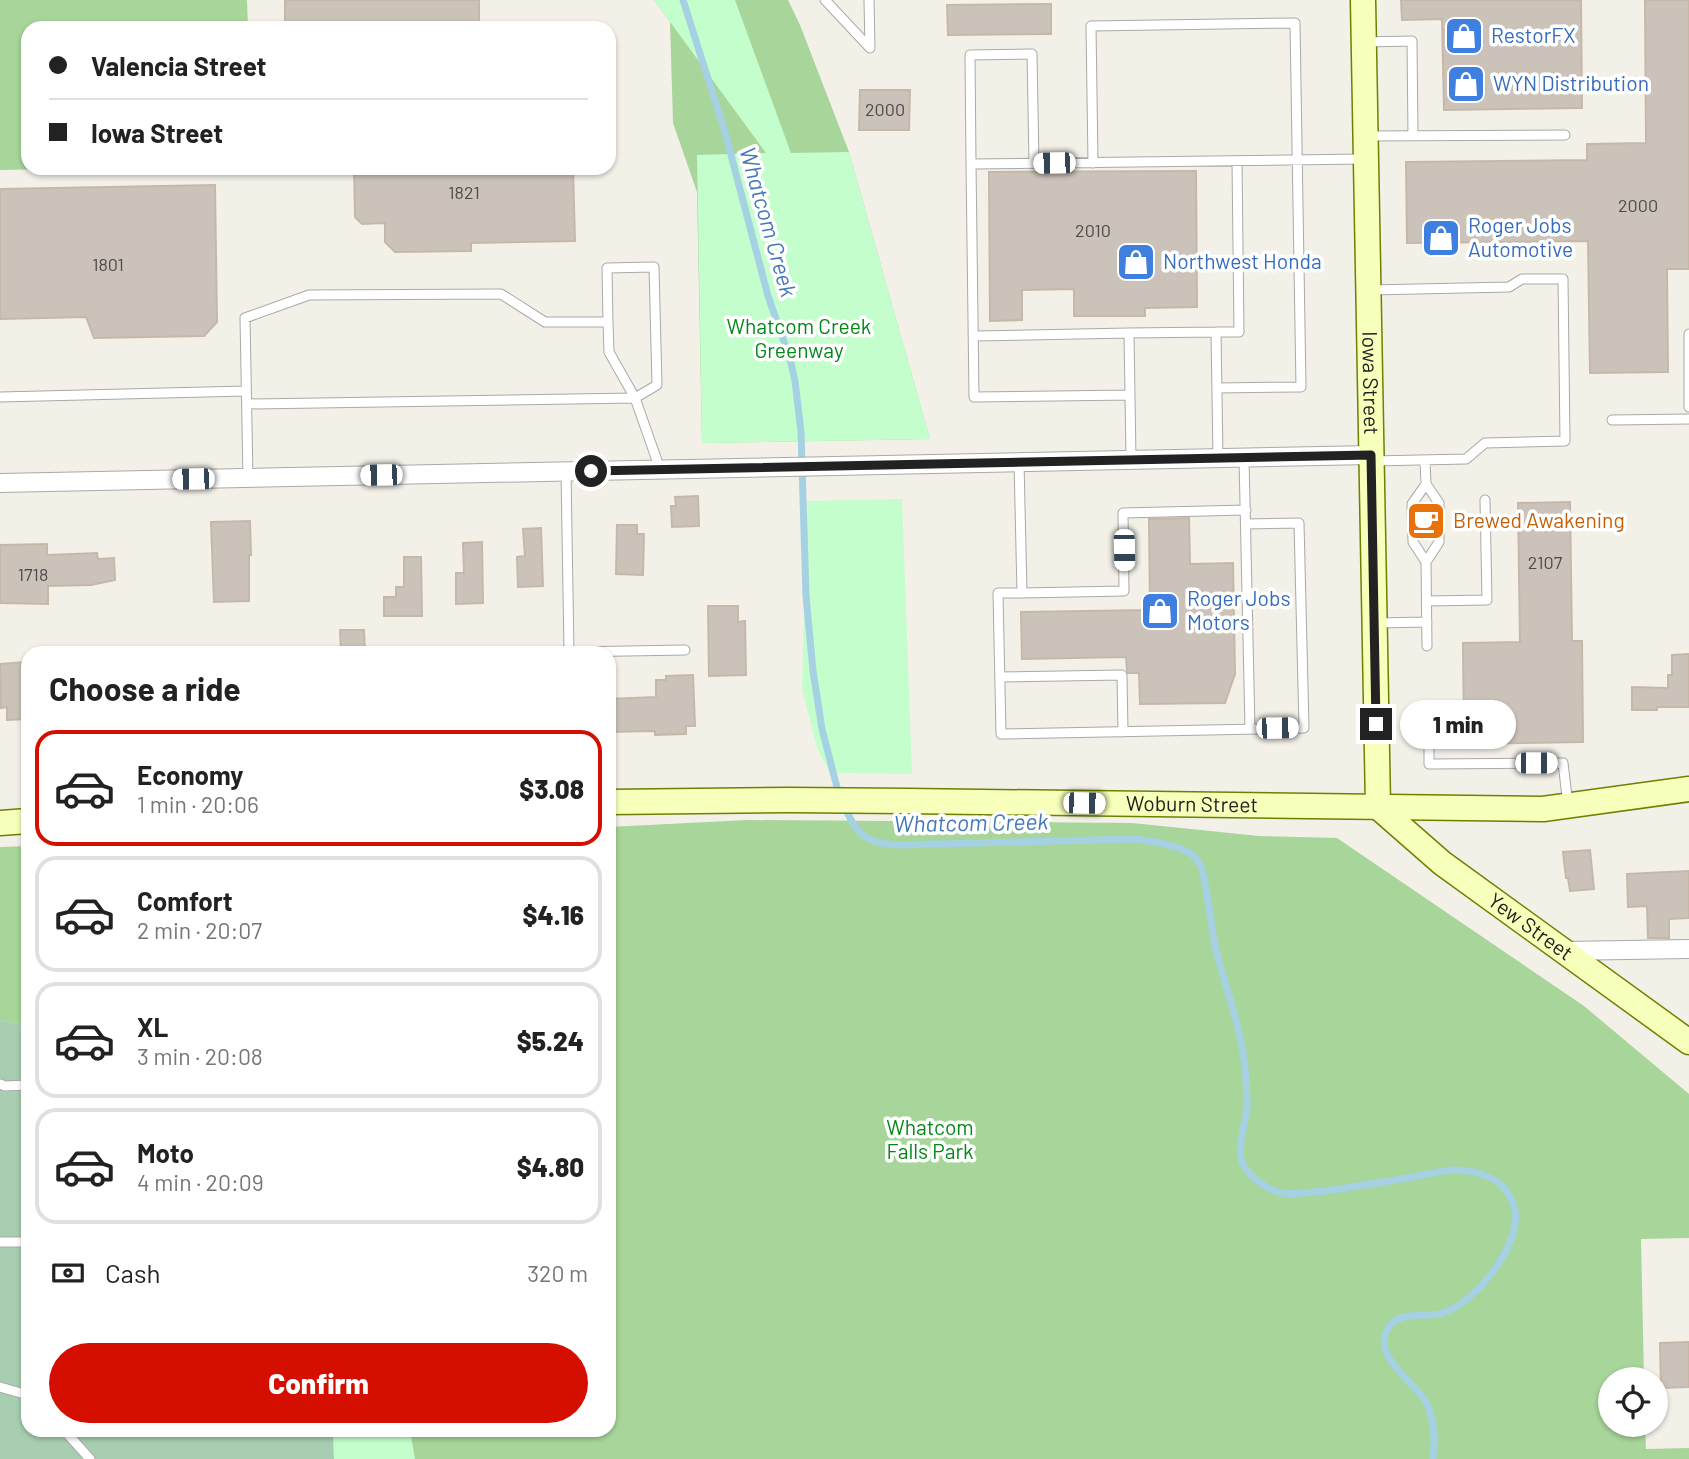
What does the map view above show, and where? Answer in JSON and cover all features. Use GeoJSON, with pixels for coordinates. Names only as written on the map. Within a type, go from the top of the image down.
{"type":"FeatureCollection","features":[{"type":"Feature","properties":{"kind":"street","name":"Iowa Street"},"geometry":{"type":"LineString","coordinates":[[1363,0],[1378,807]]}},
{"type":"Feature","properties":{"kind":"street"},"geometry":{"type":"LineString","coordinates":[[0,483],[1218,458],[1371,458]]}},
{"type":"Feature","properties":{"kind":"street","name":"Woburn Street"},"geometry":{"type":"LineString","coordinates":[[616,802],[789,800],[1543,809],[1689,789]]}},
{"type":"Feature","properties":{"kind":"street","name":"Yew Street"},"geometry":{"type":"LineString","coordinates":[[1378,807],[1442,863],[1689,1042]]}},
{"type":"Feature","properties":{"kind":"street"},"geometry":{"type":"LineString","coordinates":[[0,823],[21,822]]}},
{"type":"Feature","properties":{"kind":"street"},"geometry":{"type":"LineString","coordinates":[[1564,951],[1689,949]]}},
{"type":"Feature","properties":{"kind":"lane"},"geometry":{"type":"LineString","coordinates":[[825,0],[870,48],[869,0]]}},
{"type":"Feature","properties":{"kind":"lane"},"geometry":{"type":"LineString","coordinates":[[1093,163],[1091,26],[1295,23],[1301,387],[1217,388]]}},
{"type":"Feature","properties":{"kind":"lane"},"geometry":{"type":"LineString","coordinates":[[1363,41],[1412,41],[1413,136]]}},
{"type":"Feature","properties":{"kind":"lane"},"geometry":{"type":"LineString","coordinates":[[1034,163],[1032,54],[970,55],[974,397],[1130,395]]}},
{"type":"Feature","properties":{"kind":"lane"},"geometry":{"type":"LineString","coordinates":[[971,164],[1297,160],[1413,136],[1565,135]]}},
{"type":"Feature","properties":{"kind":"lane"},"geometry":{"type":"LineString","coordinates":[[974,336],[1239,332],[1237,161]]}},
{"type":"Feature","properties":{"kind":"lane"},"geometry":{"type":"LineString","coordinates":[[247,404],[635,398],[657,385],[654,267],[607,268],[608,322],[609,352],[635,398],[660,470]]}},
{"type":"Feature","properties":{"kind":"lane"},"geometry":{"type":"LineString","coordinates":[[1368,290],[1509,287],[1522,279],[1563,279],[1565,441],[1485,443],[1466,459],[1371,458]]}},
{"type":"Feature","properties":{"kind":"lane"},"geometry":{"type":"LineString","coordinates":[[248,478],[245,318],[309,295],[501,294],[545,322],[608,322]]}},
{"type":"Feature","properties":{"kind":"lane"},"geometry":{"type":"LineString","coordinates":[[1216,332],[1218,458]]}},
{"type":"Feature","properties":{"kind":"lane"},"geometry":{"type":"LineString","coordinates":[[1129,333],[1131,460]]}},
{"type":"Feature","properties":{"kind":"lane"},"geometry":{"type":"LineString","coordinates":[[1689,334],[1689,407]]}},
{"type":"Feature","properties":{"kind":"lane"},"geometry":{"type":"LineString","coordinates":[[0,397],[246,390]]}},
{"type":"Feature","properties":{"kind":"lane"},"geometry":{"type":"LineString","coordinates":[[1612,420],[1689,419]]}},
{"type":"Feature","properties":{"kind":"lane"},"geometry":{"type":"LineString","coordinates":[[1244,458],[1250,729]]}},
{"type":"Feature","properties":{"kind":"lane"},"geometry":{"type":"LineString","coordinates":[[1425,460],[1426,484],[1439,503],[1439,542],[1426,562]]}},
{"type":"Feature","properties":{"kind":"lane"},"geometry":{"type":"LineString","coordinates":[[1019,462],[1022,593]]}},
{"type":"Feature","properties":{"kind":"lane"},"geometry":{"type":"LineString","coordinates":[[566,471],[569,646]]}},
{"type":"Feature","properties":{"kind":"lane"},"geometry":{"type":"LineString","coordinates":[[1426,484],[1412,504],[1413,542],[1426,562],[1427,646]]}},
{"type":"Feature","properties":{"kind":"lane"},"geometry":{"type":"LineString","coordinates":[[1427,601],[1488,600],[1485,500]]}},
{"type":"Feature","properties":{"kind":"lane"},"geometry":{"type":"LineString","coordinates":[[1246,510],[1123,513],[1125,591],[998,593],[1001,734],[1304,728],[1299,523],[1246,524]]}},
{"type":"Feature","properties":{"kind":"lane"},"geometry":{"type":"LineString","coordinates":[[1374,623],[1427,622]]}},
{"type":"Feature","properties":{"kind":"lane"},"geometry":{"type":"LineString","coordinates":[[616,651],[685,650]]}},
{"type":"Feature","properties":{"kind":"lane"},"geometry":{"type":"LineString","coordinates":[[1000,677],[1122,676],[1123,732]]}},
{"type":"Feature","properties":{"kind":"lane"},"geometry":{"type":"LineString","coordinates":[[1429,746],[1429,764],[1563,763],[1569,805]]}},
{"type":"Feature","properties":{"kind":"lane"},"geometry":{"type":"LineString","coordinates":[[2,1087],[21,1086]]}},
{"type":"Feature","properties":{"kind":"lane"},"geometry":{"type":"LineString","coordinates":[[0,1242],[21,1242]]}},
{"type":"Feature","properties":{"kind":"lane"},"geometry":{"type":"LineString","coordinates":[[0,1387],[21,1393]]}},
{"type":"Feature","properties":{"kind":"lane"},"geometry":{"type":"LineString","coordinates":[[70,1437],[90,1459]]}},
{"type":"Feature","properties":{"kind":"green space"},"geometry":{"type":"Polygon","coordinates":[[[0,0],[247,0],[248,21],[21,21],[21,170],[0,170],[0,0]]]}},
{"type":"Feature","properties":{"kind":"green space","name":"Whatcom Creek Greenway"},"geometry":{"type":"Polygon","coordinates":[[[654,0],[788,0],[849,152],[930,439],[702,443],[697,192],[673,123],[670,22],[654,0]]]}},
{"type":"Feature","properties":{"kind":"green space","name":"Whatcom Creek Greenway"},"geometry":{"type":"Polygon","coordinates":[[[654,0],[735,0],[791,153],[849,152],[930,439],[702,443],[697,155],[766,153],[654,0]]]}},
{"type":"Feature","properties":{"kind":"green space"},"geometry":{"type":"Polygon","coordinates":[[[902,499],[912,774],[830,773],[817,748],[802,689],[807,501],[902,499]]]}},
{"type":"Feature","properties":{"kind":"green space","name":"Whatcom Falls Park"},"geometry":{"type":"Polygon","coordinates":[[[747,820],[1132,823],[1259,836],[1337,838],[1584,1006],[1689,1094],[1689,1238],[1641,1239],[1644,1367],[1598,1367],[1598,1437],[1646,1437],[1646,1449],[1689,1448],[1689,1459],[334,1459],[333,1437],[616,1437],[616,827],[747,820]]]}},
{"type":"Feature","properties":{"kind":"green space"},"geometry":{"type":"Polygon","coordinates":[[[21,846],[21,1024],[0,1020],[0,847],[21,846]]]}},
{"type":"Feature","properties":{"kind":"green space"},"geometry":{"type":"Polygon","coordinates":[[[0,1020],[21,1024],[21,1437],[333,1437],[334,1459],[0,1459],[0,1020]]]}},
{"type":"Feature","properties":{"kind":"green space"},"geometry":{"type":"Polygon","coordinates":[[[333,1437],[411,1437],[415,1459],[334,1459],[333,1437]]]}},
{"type":"Feature","properties":{"kind":"building"},"geometry":{"type":"Polygon","coordinates":[[[285,0],[479,0],[479,21],[285,21],[285,0]]]}},
{"type":"Feature","properties":{"kind":"building"},"geometry":{"type":"Polygon","coordinates":[[[1401,0],[1581,0],[1582,108],[1444,110],[1442,19],[1402,20],[1401,0]]]}},
{"type":"Feature","properties":{"kind":"building"},"geometry":{"type":"Polygon","coordinates":[[[1645,0],[1689,0],[1689,269],[1667,269],[1668,372],[1590,373],[1588,241],[1407,243],[1406,162],[1587,160],[1587,144],[1646,143],[1645,0]]]}},
{"type":"Feature","properties":{"kind":"building"},"geometry":{"type":"Polygon","coordinates":[[[1051,4],[1051,34],[948,35],[947,5],[1051,4]]]}},
{"type":"Feature","properties":{"kind":"building"},"geometry":{"type":"Polygon","coordinates":[[[860,90],[910,90],[909,130],[859,130],[860,90]]]}},
{"type":"Feature","properties":{"kind":"building"},"geometry":{"type":"Polygon","coordinates":[[[1196,171],[1197,307],[1145,308],[1145,316],[1074,316],[1074,289],[1022,290],[1022,320],[990,321],[989,172],[1196,171]]]}},
{"type":"Feature","properties":{"kind":"building"},"geometry":{"type":"Polygon","coordinates":[[[354,175],[573,175],[575,241],[471,243],[471,251],[395,252],[385,242],[385,223],[362,224],[355,217],[354,175]]]}},
{"type":"Feature","properties":{"kind":"building"},"geometry":{"type":"Polygon","coordinates":[[[215,185],[217,322],[204,336],[94,338],[86,317],[0,319],[0,189],[215,185]]]}},
{"type":"Feature","properties":{"kind":"building"},"geometry":{"type":"Polygon","coordinates":[[[698,496],[699,526],[672,527],[671,506],[676,506],[675,497],[698,496]]]}},
{"type":"Feature","properties":{"kind":"building"},"geometry":{"type":"Polygon","coordinates":[[[1570,502],[1572,641],[1582,641],[1583,742],[1464,744],[1463,643],[1520,642],[1518,503],[1570,502]]]}},
{"type":"Feature","properties":{"kind":"building","name":"Roger Jobs Motors"},"geometry":{"type":"Polygon","coordinates":[[[1189,518],[1190,564],[1233,563],[1235,674],[1225,703],[1140,704],[1139,673],[1128,673],[1126,657],[1022,659],[1021,612],[1150,610],[1149,519],[1189,518]]]}},
{"type":"Feature","properties":{"kind":"building"},"geometry":{"type":"Polygon","coordinates":[[[250,521],[249,601],[214,602],[211,522],[250,521]]]}},
{"type":"Feature","properties":{"kind":"building"},"geometry":{"type":"Polygon","coordinates":[[[617,525],[637,525],[637,534],[644,534],[643,575],[616,574],[617,525]]]}},
{"type":"Feature","properties":{"kind":"building"},"geometry":{"type":"Polygon","coordinates":[[[541,528],[543,586],[518,587],[517,557],[525,556],[523,529],[541,528]]]}},
{"type":"Feature","properties":{"kind":"building"},"geometry":{"type":"Polygon","coordinates":[[[482,542],[483,603],[456,604],[456,573],[464,573],[463,543],[482,542]]]}},
{"type":"Feature","properties":{"kind":"building"},"geometry":{"type":"Polygon","coordinates":[[[47,544],[47,555],[97,553],[98,559],[114,558],[115,580],[91,585],[48,586],[48,604],[0,603],[0,545],[47,544]]]}},
{"type":"Feature","properties":{"kind":"building"},"geometry":{"type":"Polygon","coordinates":[[[404,557],[421,557],[422,616],[384,616],[384,597],[396,597],[396,587],[404,587],[404,557]]]}},
{"type":"Feature","properties":{"kind":"building"},"geometry":{"type":"Polygon","coordinates":[[[708,606],[738,606],[738,622],[745,621],[746,675],[709,676],[708,606]]]}},
{"type":"Feature","properties":{"kind":"building"},"geometry":{"type":"Polygon","coordinates":[[[340,630],[364,630],[365,646],[341,646],[340,630]]]}},
{"type":"Feature","properties":{"kind":"building"},"geometry":{"type":"Polygon","coordinates":[[[1689,654],[1689,707],[1632,710],[1632,687],[1668,688],[1668,675],[1672,675],[1672,655],[1689,654]]]}},
{"type":"Feature","properties":{"kind":"building"},"geometry":{"type":"Polygon","coordinates":[[[21,662],[21,719],[7,720],[7,707],[1,708],[0,664],[21,662]]]}},
{"type":"Feature","properties":{"kind":"building"},"geometry":{"type":"Polygon","coordinates":[[[693,675],[695,726],[686,726],[686,734],[616,732],[616,699],[656,697],[656,680],[666,680],[666,676],[693,675]]]}},
{"type":"Feature","properties":{"kind":"building"},"geometry":{"type":"Polygon","coordinates":[[[1590,850],[1594,889],[1570,891],[1563,852],[1590,850]]]}},
{"type":"Feature","properties":{"kind":"building"},"geometry":{"type":"Polygon","coordinates":[[[1689,871],[1689,918],[1669,919],[1669,938],[1648,938],[1647,906],[1628,907],[1627,874],[1689,871]]]}},
{"type":"Feature","properties":{"kind":"building"},"geometry":{"type":"Polygon","coordinates":[[[1689,1342],[1689,1387],[1668,1388],[1668,1367],[1661,1367],[1660,1343],[1689,1342]]]}},
{"type":"Feature","properties":{"kind":"waterway","name":"Whatcom Creek"},"geometry":{"type":"LineString","coordinates":[[683,0],[725,132],[768,296],[795,381],[801,432],[806,596],[813,671],[822,729],[839,795]]}},
{"type":"Feature","properties":{"kind":"waterway","name":"Whatcom Creek"},"geometry":{"type":"LineString","coordinates":[[844,806],[854,825],[864,836],[887,844],[1134,839],[1166,844],[1189,852],[1201,866],[1217,954],[1240,1038],[1247,1104],[1240,1152],[1244,1166],[1251,1175],[1272,1190],[1293,1194],[1459,1170],[1486,1176],[1505,1189],[1514,1205],[1515,1225],[1511,1240],[1493,1271],[1469,1298],[1456,1307],[1436,1315],[1404,1317],[1397,1320],[1386,1332],[1384,1342],[1391,1360],[1429,1409],[1434,1430],[1433,1459]]}},
{"type":"Feature","properties":{"kind":"place","name":"RestorFX"},"geometry":{"type":"Point","coordinates":[1464,36]}},
{"type":"Feature","properties":{"kind":"place","name":"WYN Distribution"},"geometry":{"type":"Point","coordinates":[1466,84]}},
{"type":"Feature","properties":{"kind":"place","name":"Roger Jobs Automotive"},"geometry":{"type":"Point","coordinates":[1441,238]}},
{"type":"Feature","properties":{"kind":"place","name":"Northwest Honda"},"geometry":{"type":"Point","coordinates":[1136,262]}},
{"type":"Feature","properties":{"kind":"place","name":"Brewed Awakening"},"geometry":{"type":"Point","coordinates":[1426,521]}},
{"type":"Feature","properties":{"kind":"place","name":"Roger Jobs Motors"},"geometry":{"type":"Point","coordinates":[1160,611]}},
{"type":"Feature","properties":{"kind":"route"},"geometry":{"type":"LineString","coordinates":[[591,471],[1371,455],[1376,724]]}}]}
